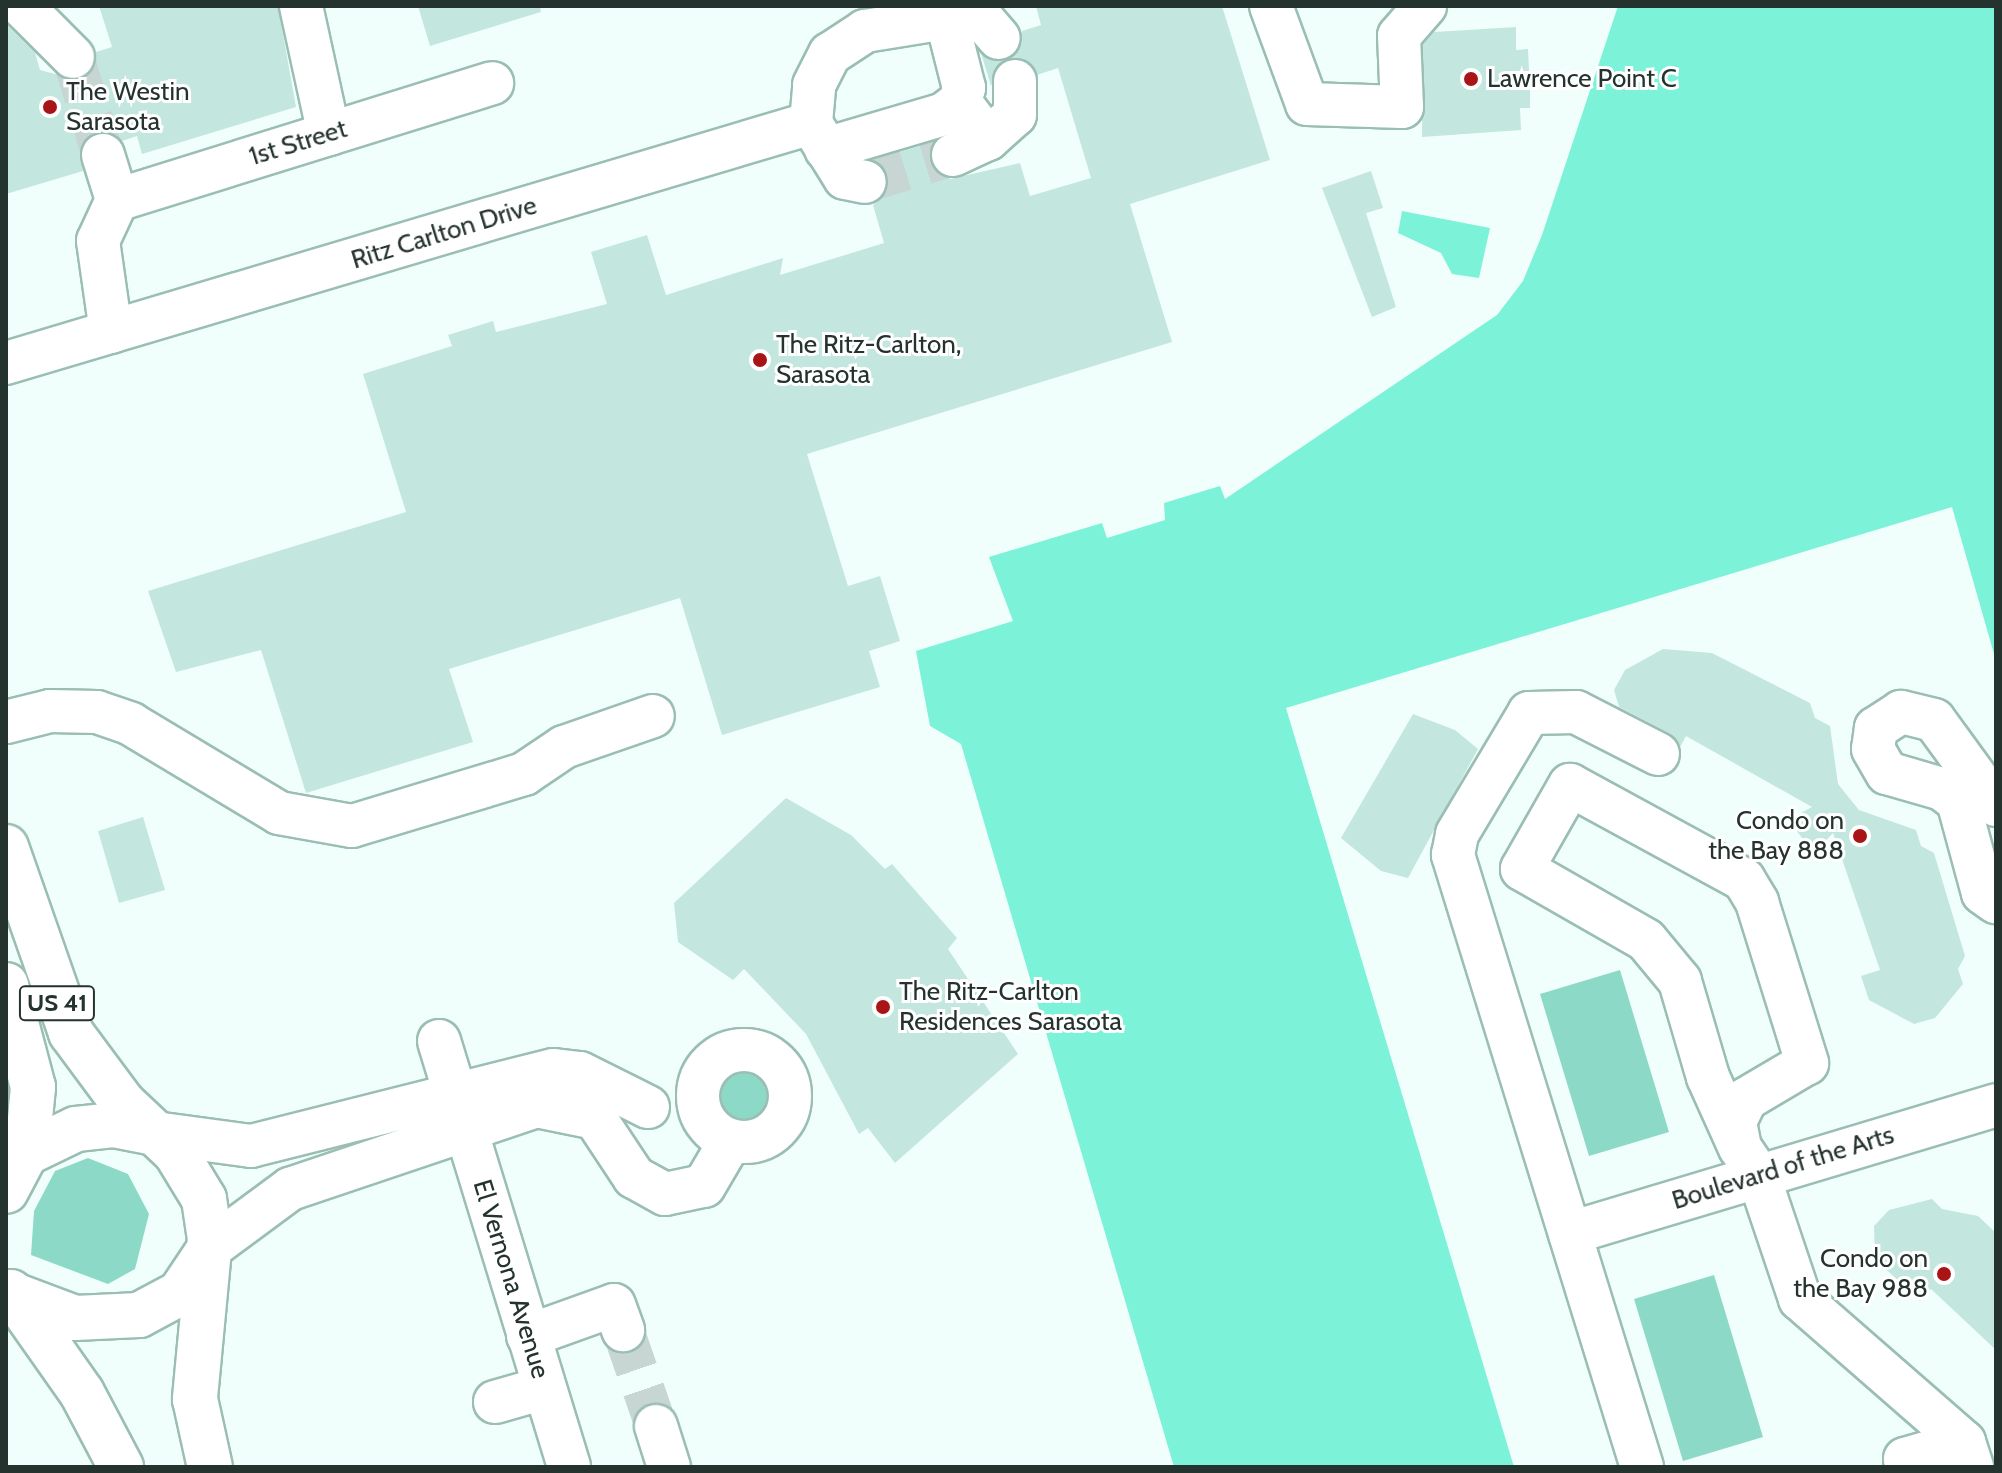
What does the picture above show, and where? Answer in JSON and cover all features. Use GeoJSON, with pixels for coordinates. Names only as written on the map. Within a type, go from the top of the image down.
{"type":"FeatureCollection","features":[{"type":"Feature","properties":{"kind":"main road","name":"US 41"},"geometry":{"type":"LineString","coordinates":[[6,847],[71,1033],[95,1070],[196,1179],[209,1249]]}},
{"type":"Feature","properties":{"kind":"main road","name":"US 41"},"geometry":{"type":"LineString","coordinates":[[6,985],[33,1087],[6,1191]]}},
{"type":"Feature","properties":{"kind":"main road"},"geometry":{"type":"LineString","coordinates":[[16,1157],[76,1129],[155,1133]]}},
{"type":"Feature","properties":{"kind":"main road"},"geometry":{"type":"LineString","coordinates":[[186,1467],[165,1395],[180,1293],[209,1249]]}},
{"type":"Feature","properties":{"kind":"main road"},"geometry":{"type":"LineString","coordinates":[[209,1249],[195,1399],[210,1467]]}},
{"type":"Feature","properties":{"kind":"main road"},"geometry":{"type":"LineString","coordinates":[[8,1300],[75,1318],[107,1321],[139,1315],[180,1293]]}},
{"type":"Feature","properties":{"kind":"main road"},"geometry":{"type":"LineString","coordinates":[[8,1300],[60,1361],[121,1467]]}},
{"type":"Feature","properties":{"kind":"street"},"geometry":{"type":"LineString","coordinates":[[22,6],[73,57]]}},
{"type":"Feature","properties":{"kind":"street"},"geometry":{"type":"LineString","coordinates":[[301,6],[329,134]]}},
{"type":"Feature","properties":{"kind":"street"},"geometry":{"type":"LineString","coordinates":[[1271,6],[1307,104],[1402,107],[1399,36],[1425,6]]}},
{"type":"Feature","properties":{"kind":"street"},"geometry":{"type":"LineString","coordinates":[[922,12],[964,88],[960,102],[970,147],[1015,115],[1015,81]]}},
{"type":"Feature","properties":{"kind":"street"},"geometry":{"type":"LineString","coordinates":[[865,182],[845,178],[819,136],[814,85],[830,54],[865,31],[922,12],[977,13],[999,38]]}},
{"type":"Feature","properties":{"kind":"street","name":"1st Street"},"geometry":{"type":"LineString","coordinates":[[113,205],[492,83]]}},
{"type":"Feature","properties":{"kind":"street","name":"Ritz Carlton Drive"},"geometry":{"type":"LineString","coordinates":[[6,363],[819,136],[944,114],[960,102]]}},
{"type":"Feature","properties":{"kind":"street"},"geometry":{"type":"LineString","coordinates":[[103,155],[113,205],[98,255],[111,332]]}},
{"type":"Feature","properties":{"kind":"street"},"geometry":{"type":"LineString","coordinates":[[6,722],[50,711],[111,716],[279,813],[352,826],[524,774],[564,747],[653,716]]}},
{"type":"Feature","properties":{"kind":"street"},"geometry":{"type":"LineString","coordinates":[[1642,1467],[1456,882],[1457,834],[1529,713],[1576,712],[1658,754]]}},
{"type":"Feature","properties":{"kind":"street"},"geometry":{"type":"LineString","coordinates":[[1996,805],[1934,720],[1901,712],[1876,728],[1873,749],[1887,773],[1942,789],[1958,801],[1983,893],[1996,902]]}},
{"type":"Feature","properties":{"kind":"street"},"geometry":{"type":"LineString","coordinates":[[1749,1161],[1708,1077],[1680,981],[1646,940],[1522,869],[1570,785],[1744,880],[1757,902],[1807,1063],[1746,1099],[1735,1122],[1800,1299],[1968,1455]]}},
{"type":"Feature","properties":{"kind":"street","name":"El Vernona Avenue"},"geometry":{"type":"LineString","coordinates":[[439,1041],[451,1092],[569,1467]]}},
{"type":"Feature","properties":{"kind":"street"},"geometry":{"type":"LineString","coordinates":[[733,1051],[762,1053],[784,1072],[790,1101],[778,1128],[751,1141],[731,1140],[709,1126],[699,1090],[708,1068],[733,1051]]}},
{"type":"Feature","properties":{"kind":"street"},"geometry":{"type":"LineString","coordinates":[[155,1133],[251,1146],[451,1092],[562,1070],[648,1107]]}},
{"type":"Feature","properties":{"kind":"street"},"geometry":{"type":"LineString","coordinates":[[602,1124],[699,1090]]}},
{"type":"Feature","properties":{"kind":"street"},"geometry":{"type":"LineString","coordinates":[[209,1249],[290,1189],[550,1105],[602,1124],[634,1177],[665,1194],[704,1186],[731,1140]]}},
{"type":"Feature","properties":{"kind":"street","name":"Boulevard of the Arts"},"geometry":{"type":"LineString","coordinates":[[1570,1233],[1749,1161],[1996,1105]]}},
{"type":"Feature","properties":{"kind":"street"},"geometry":{"type":"LineString","coordinates":[[528,1336],[614,1305],[623,1330]]}},
{"type":"Feature","properties":{"kind":"street"},"geometry":{"type":"LineString","coordinates":[[495,1402],[544,1388]]}},
{"type":"Feature","properties":{"kind":"street"},"geometry":{"type":"LineString","coordinates":[[656,1426],[669,1467]]}},
{"type":"Feature","properties":{"kind":"street"},"geometry":{"type":"LineString","coordinates":[[1907,1467],[1905,1459],[1968,1455]]}},
{"type":"Feature","properties":{"kind":"shaded area"},"geometry":{"type":"Polygon","coordinates":[[[1618,6],[1996,6],[1996,661],[1952,507],[1286,708],[1514,1467],[1174,1467],[961,744],[930,726],[916,651],[1013,621],[989,557],[1102,523],[1107,538],[1165,520],[1164,503],[1220,486],[1225,499],[1497,315],[1523,281],[1542,235],[1618,6]]]}},
{"type":"Feature","properties":{"kind":"shaded area"},"geometry":{"type":"Polygon","coordinates":[[[1402,211],[1490,228],[1479,278],[1452,274],[1441,253],[1398,233],[1402,211]]]}},
{"type":"Feature","properties":{"kind":"shaded area"},"geometry":{"type":"Polygon","coordinates":[[[1620,970],[1669,1132],[1589,1156],[1540,994],[1620,970]]]}},
{"type":"Feature","properties":{"kind":"shaded area"},"geometry":{"type":"Polygon","coordinates":[[[744,1068],[763,1076],[771,1095],[763,1114],[744,1122],[725,1114],[717,1095],[725,1076],[744,1068]]]}},
{"type":"Feature","properties":{"kind":"shaded area"},"geometry":{"type":"Polygon","coordinates":[[[88,1158],[128,1174],[149,1214],[135,1269],[108,1284],[31,1255],[34,1211],[55,1171],[88,1158]]]}},
{"type":"Feature","properties":{"kind":"shaded area"},"geometry":{"type":"Polygon","coordinates":[[[1714,1275],[1763,1437],[1683,1461],[1634,1299],[1714,1275]]]}},
{"type":"Feature","properties":{"kind":"building"},"geometry":{"type":"Polygon","coordinates":[[[99,6],[278,6],[296,107],[142,154],[137,136],[122,141],[97,132],[80,149],[83,171],[6,194],[6,24],[35,53],[40,70],[78,80],[90,73],[96,52],[112,47],[99,6]]]}},
{"type":"Feature","properties":{"kind":"building"},"geometry":{"type":"Polygon","coordinates":[[[418,6],[540,6],[541,12],[430,46],[418,6]]]}},
{"type":"Feature","properties":{"kind":"building","name":"The Ritz-Carlton, Sarasota"},"geometry":{"type":"Polygon","coordinates":[[[1036,6],[1222,6],[1270,160],[1130,204],[1172,342],[807,454],[848,586],[880,576],[900,641],[869,651],[880,687],[722,735],[680,598],[449,669],[473,742],[306,793],[261,650],[176,672],[148,591],[406,512],[363,374],[452,346],[448,335],[493,321],[496,332],[607,304],[591,252],[647,235],[666,295],[783,258],[780,275],[884,243],[873,205],[883,197],[888,175],[873,160],[933,142],[932,166],[950,179],[1020,163],[1030,196],[1091,178],[1058,68],[1037,75],[1028,61],[1011,58],[1022,31],[1041,25],[1036,6]]]}},
{"type":"Feature","properties":{"kind":"building","name":"Lawrence Point C"},"geometry":{"type":"Polygon","coordinates":[[[1516,27],[1516,50],[1528,49],[1530,108],[1520,108],[1521,130],[1422,137],[1423,45],[1434,32],[1516,27]]]}},
{"type":"Feature","properties":{"kind":"building"},"geometry":{"type":"Polygon","coordinates":[[[981,53],[1002,62],[991,86],[981,53]]]}},
{"type":"Feature","properties":{"kind":"building"},"geometry":{"type":"Polygon","coordinates":[[[1371,171],[1383,208],[1366,213],[1396,307],[1372,317],[1322,188],[1371,171]]]}},
{"type":"Feature","properties":{"kind":"building","name":"Condo on the Bay 888"},"geometry":{"type":"Polygon","coordinates":[[[1663,649],[1712,653],[1810,703],[1815,718],[1830,726],[1838,784],[1859,810],[1916,830],[1921,846],[1934,853],[1965,956],[1958,969],[1963,984],[1935,1018],[1914,1024],[1869,1000],[1861,976],[1880,970],[1833,833],[1814,853],[1788,820],[1812,807],[1686,736],[1680,747],[1669,733],[1619,707],[1614,690],[1625,670],[1663,649]]]}},
{"type":"Feature","properties":{"kind":"building"},"geometry":{"type":"Polygon","coordinates":[[[1413,714],[1455,730],[1478,749],[1408,878],[1381,871],[1341,838],[1413,714]]]}},
{"type":"Feature","properties":{"kind":"building","name":"The Ritz-Carlton Residences Sarasota"},"geometry":{"type":"Polygon","coordinates":[[[786,798],[851,835],[885,869],[892,864],[957,938],[948,949],[1018,1054],[895,1163],[868,1128],[859,1134],[806,1034],[744,969],[733,980],[678,942],[674,903],[786,798]]]}},
{"type":"Feature","properties":{"kind":"building"},"geometry":{"type":"Polygon","coordinates":[[[143,817],[165,890],[119,903],[98,831],[143,817]]]}},
{"type":"Feature","properties":{"kind":"building","name":"Condo on the Bay 988"},"geometry":{"type":"Polygon","coordinates":[[[1932,1199],[1942,1209],[1978,1216],[1996,1233],[1996,1350],[1931,1289],[1920,1301],[1875,1259],[1874,1226],[1889,1210],[1932,1199]]]}},
{"type":"Feature","properties":{"kind":"tunnel"},"geometry":{"type":"LineString","coordinates":[[73,57],[103,155]]}},
{"type":"Feature","properties":{"kind":"tunnel"},"geometry":{"type":"LineString","coordinates":[[865,182],[953,155]]}},
{"type":"Feature","properties":{"kind":"tunnel"},"geometry":{"type":"LineString","coordinates":[[623,1330],[656,1426]]}},
{"type":"Feature","properties":{"kind":"place","name":"Lawrence Point C"},"geometry":{"type":"Point","coordinates":[1471,79]}},
{"type":"Feature","properties":{"kind":"place","name":"The Westin Sarasota"},"geometry":{"type":"Point","coordinates":[50,107]}},
{"type":"Feature","properties":{"kind":"place","name":"The Ritz-Carlton, Sarasota"},"geometry":{"type":"Point","coordinates":[760,360]}},
{"type":"Feature","properties":{"kind":"place","name":"Condo on the Bay 888"},"geometry":{"type":"Point","coordinates":[1860,836]}},
{"type":"Feature","properties":{"kind":"place","name":"The Ritz-Carlton Residences Sarasota"},"geometry":{"type":"Point","coordinates":[883,1007]}},
{"type":"Feature","properties":{"kind":"place","name":"Condo on the Bay 988"},"geometry":{"type":"Point","coordinates":[1944,1274]}}]}
